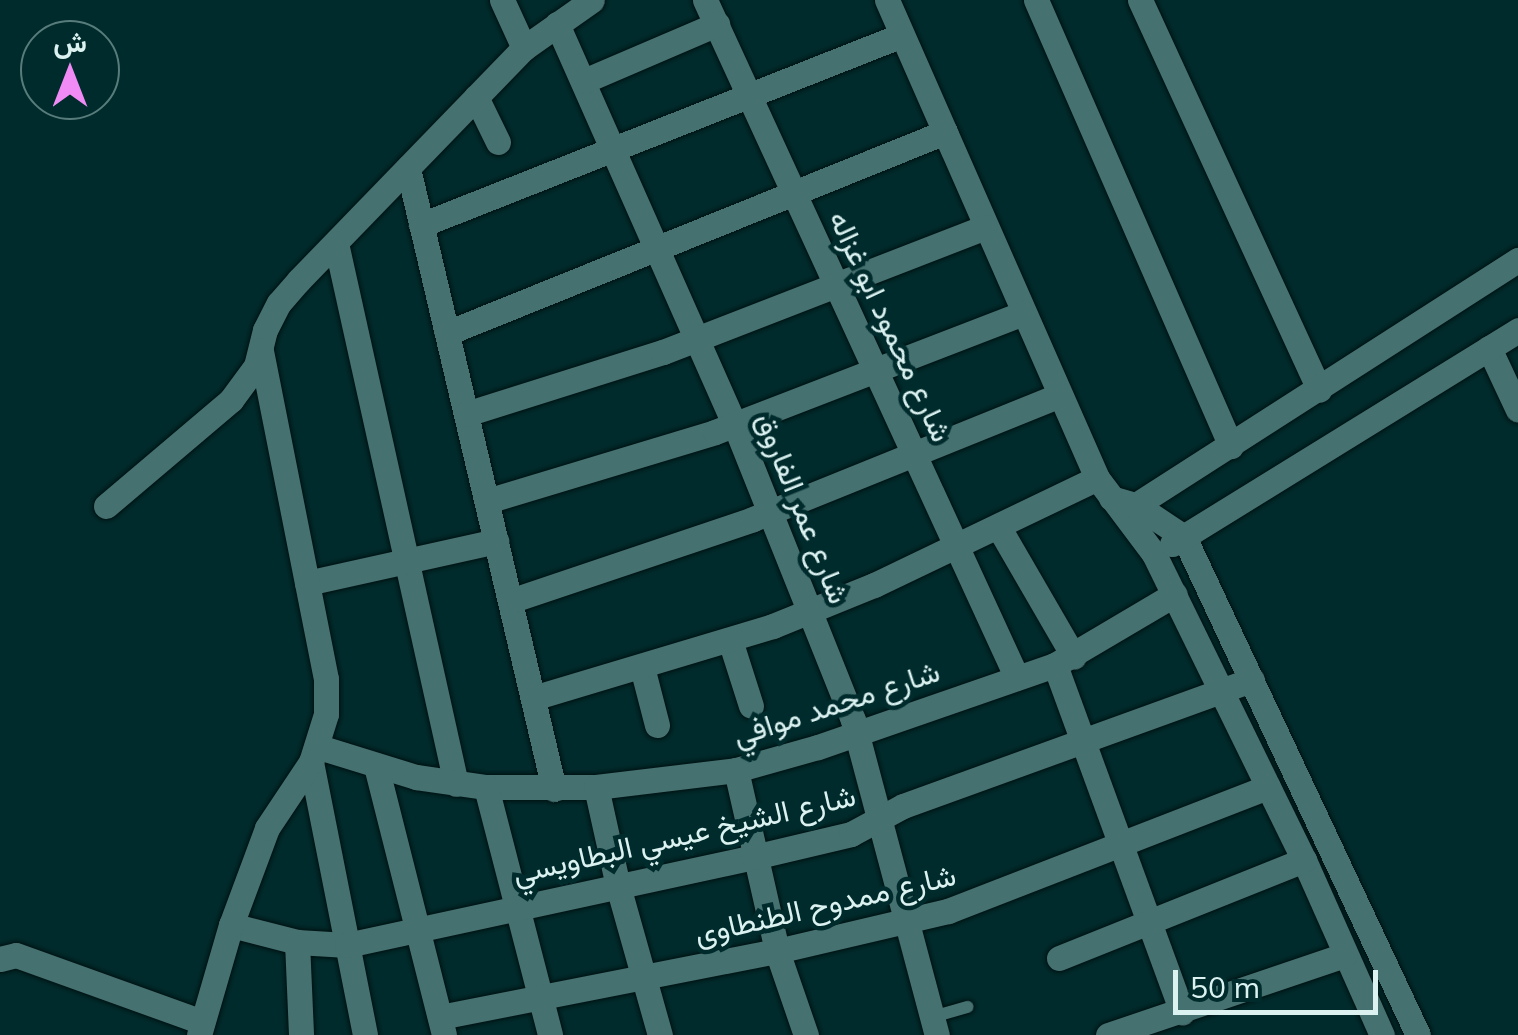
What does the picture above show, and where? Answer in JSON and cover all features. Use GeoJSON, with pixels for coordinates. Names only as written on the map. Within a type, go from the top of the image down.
{"type":"FeatureCollection","features":[{"type":"Feature","properties":{"kind":"street"},"geometry":{"type":"LineString","coordinates":[[502,0],[524,48]]}},
{"type":"Feature","properties":{"kind":"street"},"geometry":{"type":"LineString","coordinates":[[0,959],[16,956],[201,1029],[267,828],[315,755],[326,714],[326,679],[262,350],[264,330],[280,303],[524,48],[592,0]]}},
{"type":"Feature","properties":{"kind":"street","name":"شارع محمود ابو غزاله"},"geometry":{"type":"LineString","coordinates":[[705,0],[1018,678]]}},
{"type":"Feature","properties":{"kind":"street"},"geometry":{"type":"LineString","coordinates":[[887,0],[1060,395],[1175,594],[1304,860],[1378,1025],[1403,1002]]}},
{"type":"Feature","properties":{"kind":"street"},"geometry":{"type":"LineString","coordinates":[[1036,0],[1231,446]]}},
{"type":"Feature","properties":{"kind":"street"},"geometry":{"type":"LineString","coordinates":[[1140,0],[1319,390]]}},
{"type":"Feature","properties":{"kind":"street","name":"شارع عمر الفاروق"},"geometry":{"type":"LineString","coordinates":[[557,24],[771,512],[858,734],[934,1026]]}},
{"type":"Feature","properties":{"kind":"street"},"geometry":{"type":"LineString","coordinates":[[584,82],[716,24]]}},
{"type":"Feature","properties":{"kind":"street"},"geometry":{"type":"LineString","coordinates":[[421,225],[902,35]]}},
{"type":"Feature","properties":{"kind":"street"},"geometry":{"type":"LineString","coordinates":[[476,97],[498,142]]}},
{"type":"Feature","properties":{"kind":"street"},"geometry":{"type":"LineString","coordinates":[[447,333],[944,132]]}},
{"type":"Feature","properties":{"kind":"street"},"geometry":{"type":"LineString","coordinates":[[408,168],[554,789]]}},
{"type":"Feature","properties":{"kind":"street"},"geometry":{"type":"LineString","coordinates":[[466,414],[697,340],[985,227]]}},
{"type":"Feature","properties":{"kind":"street"},"geometry":{"type":"LineString","coordinates":[[336,243],[456,784]]}},
{"type":"Feature","properties":{"kind":"street"},"geometry":{"type":"LineString","coordinates":[[533,698],[730,640],[810,611],[998,526],[1115,494],[1231,446],[1518,260]]}},
{"type":"Feature","properties":{"kind":"street"},"geometry":{"type":"LineString","coordinates":[[487,502],[734,425],[1024,312]]}},
{"type":"Feature","properties":{"kind":"street"},"geometry":{"type":"LineString","coordinates":[[1154,554],[1518,330]]}},
{"type":"Feature","properties":{"kind":"street"},"geometry":{"type":"LineString","coordinates":[[1489,348],[1518,410]]}},
{"type":"Feature","properties":{"kind":"street"},"geometry":{"type":"LineString","coordinates":[[106,506],[232,400],[247,381],[262,350]]}},
{"type":"Feature","properties":{"kind":"street"},"geometry":{"type":"LineString","coordinates":[[510,601],[771,512],[1060,395]]}},
{"type":"Feature","properties":{"kind":"street"},"geometry":{"type":"LineString","coordinates":[[1115,494],[1184,537],[1418,1035]]}},
{"type":"Feature","properties":{"kind":"street"},"geometry":{"type":"LineString","coordinates":[[998,526],[1064,661],[1084,740],[1182,1012]]}},
{"type":"Feature","properties":{"kind":"street"},"geometry":{"type":"LineString","coordinates":[[308,582],[496,541]]}},
{"type":"Feature","properties":{"kind":"street","name":"شارع محمد موافي"},"geometry":{"type":"LineString","coordinates":[[315,755],[486,787],[596,787],[736,770],[858,734],[1064,661],[1175,594]]}},
{"type":"Feature","properties":{"kind":"street"},"geometry":{"type":"LineString","coordinates":[[730,640],[751,706]]}},
{"type":"Feature","properties":{"kind":"street"},"geometry":{"type":"LineString","coordinates":[[642,667],[657,725]]}},
{"type":"Feature","properties":{"kind":"street","name":"شارع الشيخ عيسي البطاويسي"},"geometry":{"type":"LineString","coordinates":[[232,925],[296,942],[347,944],[851,834],[903,806],[1252,680]]}},
{"type":"Feature","properties":{"kind":"street"},"geometry":{"type":"LineString","coordinates":[[315,755],[364,1035]]}},
{"type":"Feature","properties":{"kind":"street"},"geometry":{"type":"LineString","coordinates":[[376,766],[442,1026]]}},
{"type":"Feature","properties":{"kind":"street"},"geometry":{"type":"LineString","coordinates":[[736,770],[776,951],[806,1035]]}},
{"type":"Feature","properties":{"kind":"street"},"geometry":{"type":"LineString","coordinates":[[486,787],[514,908],[550,1035]]}},
{"type":"Feature","properties":{"kind":"street"},"geometry":{"type":"LineString","coordinates":[[596,787],[618,886],[660,1035]]}},
{"type":"Feature","properties":{"kind":"street","name":"شارع ممدوح الطنطاوى"},"geometry":{"type":"LineString","coordinates":[[442,1026],[539,997],[906,923],[982,900],[1268,787]]}},
{"type":"Feature","properties":{"kind":"street"},"geometry":{"type":"LineString","coordinates":[[1060,958],[1304,860]]}},
{"type":"Feature","properties":{"kind":"street"},"geometry":{"type":"LineString","coordinates":[[296,942],[301,1035]]}},
{"type":"Feature","properties":{"kind":"street"},"geometry":{"type":"LineString","coordinates":[[1108,1035],[1345,954]]}},
{"type":"Feature","properties":{"kind":"lane"},"geometry":{"type":"LineString","coordinates":[[934,1026],[968,1007]]}}]}
